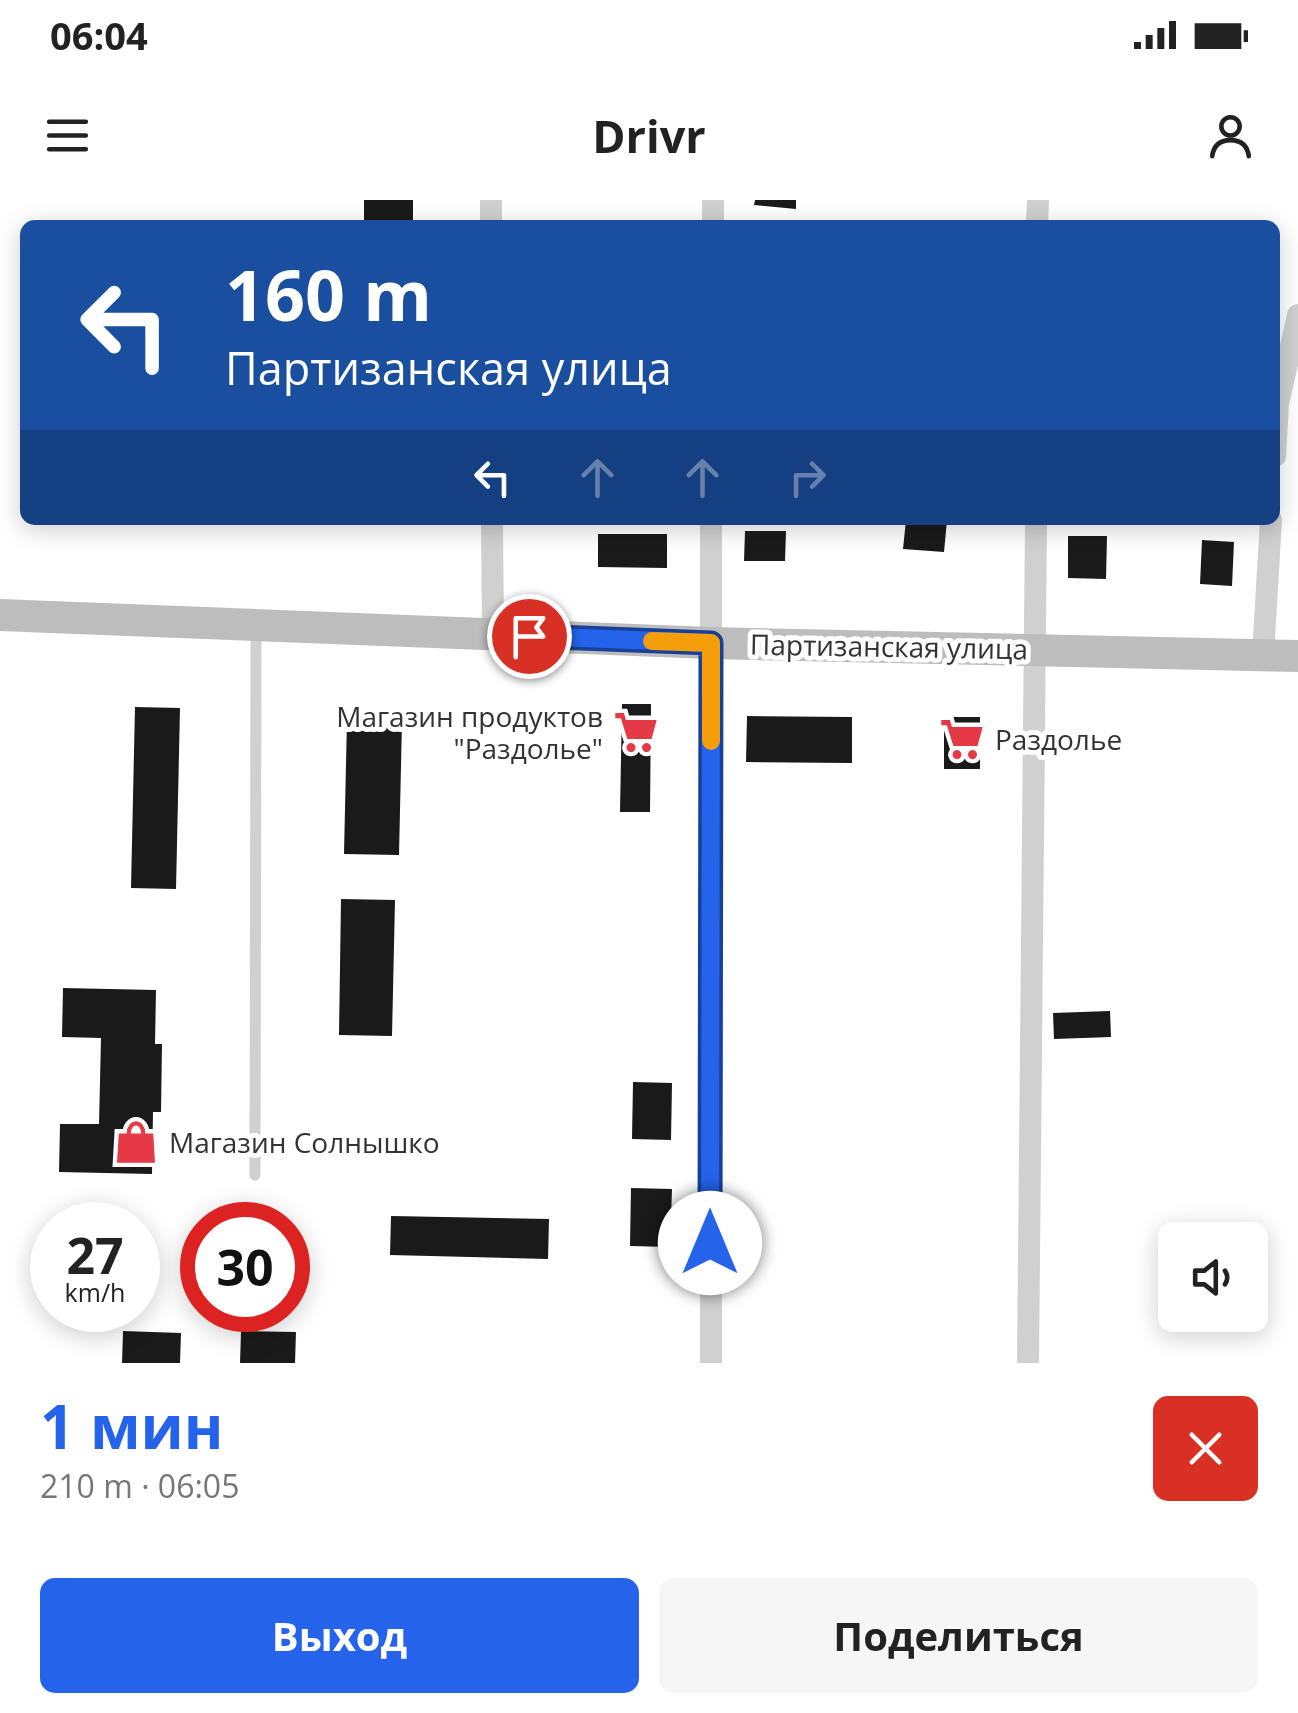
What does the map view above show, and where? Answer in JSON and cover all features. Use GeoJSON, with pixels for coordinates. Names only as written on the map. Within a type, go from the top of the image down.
{"type":"FeatureCollection","features":[{"type":"Feature","properties":{"kind":"street"},"geometry":{"type":"LineString","coordinates":[[1280,395],[1298,314]]}},
{"type":"Feature","properties":{"kind":"street"},"geometry":{"type":"LineString","coordinates":[[492,525],[493,635]]}},
{"type":"Feature","properties":{"kind":"street"},"geometry":{"type":"LineString","coordinates":[[710,1363],[711,525]]}},
{"type":"Feature","properties":{"kind":"street"},"geometry":{"type":"LineString","coordinates":[[1028,1363],[1036,525]]}},
{"type":"Feature","properties":{"kind":"street"},"geometry":{"type":"LineString","coordinates":[[1263,654],[1271,525]]}},
{"type":"Feature","properties":{"kind":"street","name":"Партизанская улица"},"geometry":{"type":"LineString","coordinates":[[0,614],[711,643],[1298,656]]}},
{"type":"Feature","properties":{"kind":"lane"},"geometry":{"type":"LineString","coordinates":[[256,625],[256,1175]]}},
{"type":"Feature","properties":{"kind":"building"},"geometry":{"type":"Polygon","coordinates":[[[364,200],[413,200],[413,220],[364,220],[364,200]]]}},
{"type":"Feature","properties":{"kind":"building"},"geometry":{"type":"Polygon","coordinates":[[[755,200],[796,200],[796,209],[754,205],[755,200]]]}},
{"type":"Feature","properties":{"kind":"building"},"geometry":{"type":"Polygon","coordinates":[[[905,525],[947,525],[944,552],[903,549],[905,525]]]}},
{"type":"Feature","properties":{"kind":"building"},"geometry":{"type":"Polygon","coordinates":[[[745,531],[786,531],[785,561],[744,561],[745,531]]]}},
{"type":"Feature","properties":{"kind":"building"},"geometry":{"type":"Polygon","coordinates":[[[598,534],[667,534],[667,568],[598,567],[598,534]]]}},
{"type":"Feature","properties":{"kind":"building"},"geometry":{"type":"Polygon","coordinates":[[[1068,536],[1107,536],[1106,579],[1068,578],[1068,536]]]}},
{"type":"Feature","properties":{"kind":"building"},"geometry":{"type":"Polygon","coordinates":[[[1202,540],[1234,542],[1232,586],[1200,584],[1202,540]]]}},
{"type":"Feature","properties":{"kind":"building"},"geometry":{"type":"Polygon","coordinates":[[[622,704],[651,704],[650,812],[620,812],[622,704]]]}},
{"type":"Feature","properties":{"kind":"building"},"geometry":{"type":"Polygon","coordinates":[[[135,707],[180,708],[176,889],[131,888],[135,707]]]}},
{"type":"Feature","properties":{"kind":"building"},"geometry":{"type":"Polygon","coordinates":[[[747,716],[852,717],[852,763],[746,762],[747,716]]]}},
{"type":"Feature","properties":{"kind":"building"},"geometry":{"type":"Polygon","coordinates":[[[944,717],[980,717],[980,769],[944,769],[944,717]]]}},
{"type":"Feature","properties":{"kind":"building"},"geometry":{"type":"Polygon","coordinates":[[[347,719],[402,721],[399,855],[344,854],[347,719]]]}},
{"type":"Feature","properties":{"kind":"building"},"geometry":{"type":"Polygon","coordinates":[[[341,899],[395,900],[392,1036],[339,1035],[341,899]]]}},
{"type":"Feature","properties":{"kind":"building"},"geometry":{"type":"Polygon","coordinates":[[[63,988],[156,990],[155,1044],[162,1044],[161,1112],[153,1112],[152,1174],[59,1172],[60,1124],[99,1124],[101,1038],[62,1037],[63,988]]]}},
{"type":"Feature","properties":{"kind":"building"},"geometry":{"type":"Polygon","coordinates":[[[1110,1011],[1111,1037],[1054,1039],[1053,1013],[1110,1011]]]}},
{"type":"Feature","properties":{"kind":"building"},"geometry":{"type":"Polygon","coordinates":[[[633,1082],[672,1083],[671,1140],[632,1139],[633,1082]]]}},
{"type":"Feature","properties":{"kind":"building"},"geometry":{"type":"Polygon","coordinates":[[[631,1188],[672,1189],[670,1247],[630,1246],[631,1188]]]}},
{"type":"Feature","properties":{"kind":"building"},"geometry":{"type":"Polygon","coordinates":[[[391,1216],[549,1219],[548,1259],[390,1255],[391,1216]]]}},
{"type":"Feature","properties":{"kind":"building"},"geometry":{"type":"Polygon","coordinates":[[[123,1332],[181,1333],[180,1363],[122,1363],[123,1332]]]}},
{"type":"Feature","properties":{"kind":"building"},"geometry":{"type":"Polygon","coordinates":[[[241,1332],[296,1332],[295,1363],[240,1363],[241,1332]]]}},
{"type":"Feature","properties":{"kind":"slow traffic"},"geometry":{"type":"LineString","coordinates":[[652,641],[711,643],[711,741]]}},
{"type":"Feature","properties":{"kind":"place","name":"Магазин продуктов \"Раздолье\""},"geometry":{"type":"Point","coordinates":[636,732]}},
{"type":"Feature","properties":{"kind":"place","name":"Раздолье"},"geometry":{"type":"Point","coordinates":[962,739]}},
{"type":"Feature","properties":{"kind":"place","name":"Магазин Солнышко"},"geometry":{"type":"Point","coordinates":[136,1142]}},
{"type":"Feature","properties":{"kind":"route"},"geometry":{"type":"LineString","coordinates":[[529,636],[711,643],[710,1243]]}}]}
